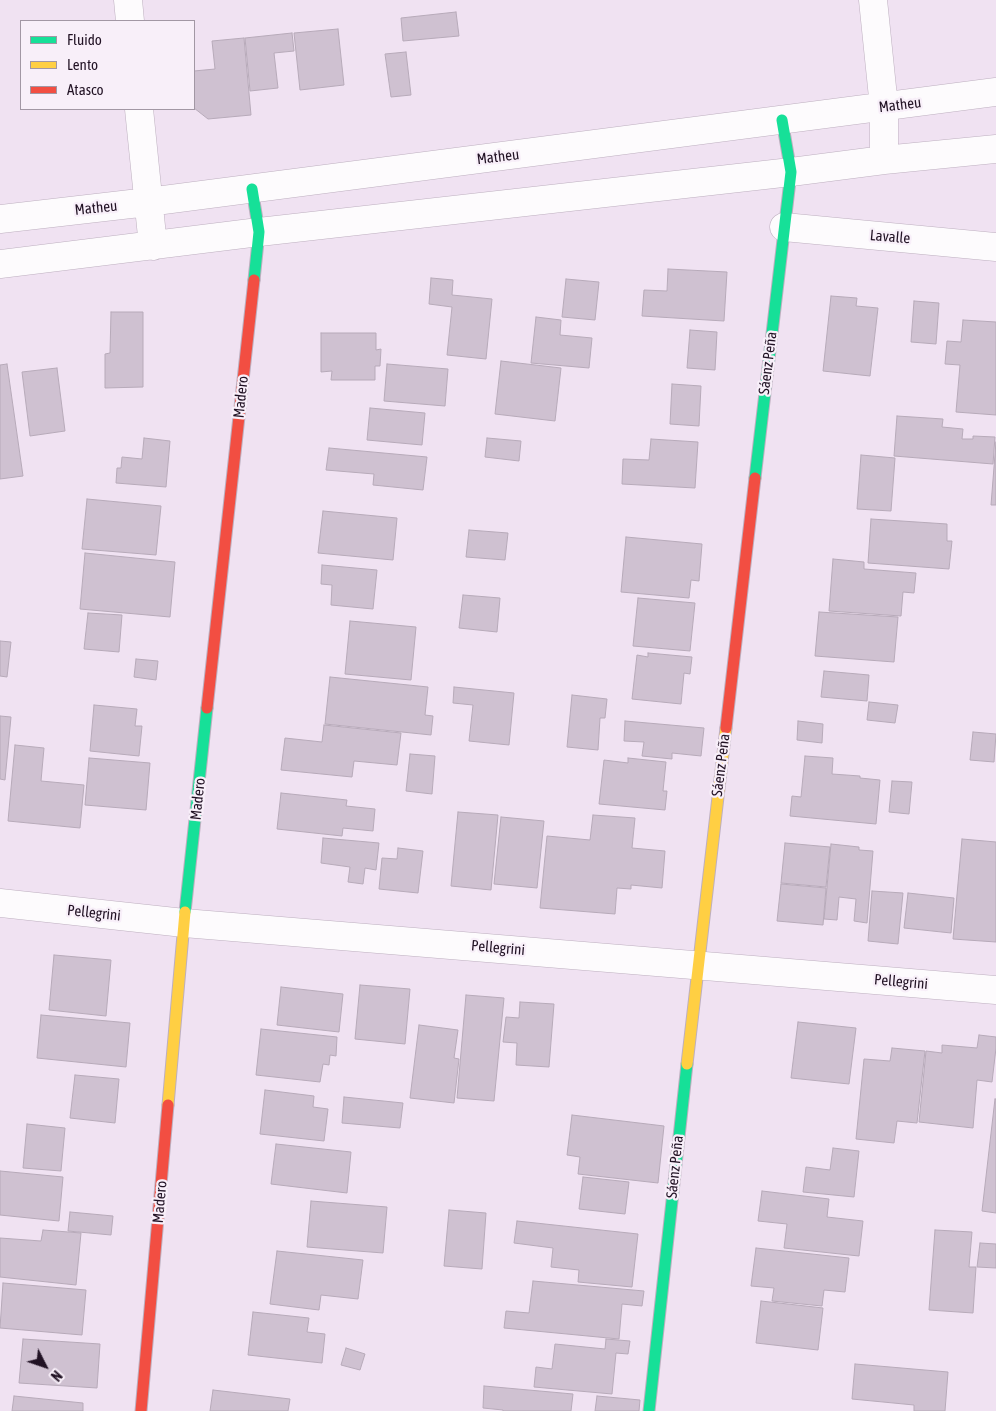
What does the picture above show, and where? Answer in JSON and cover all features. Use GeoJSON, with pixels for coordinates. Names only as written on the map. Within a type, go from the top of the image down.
{"type":"FeatureCollection","features":[{"type":"Feature","properties":{"kind":"street"},"geometry":{"type":"LineString","coordinates":[[128,0],[130,20]]}},
{"type":"Feature","properties":{"kind":"street"},"geometry":{"type":"LineString","coordinates":[[873,0],[884,107],[884,160]]}},
{"type":"Feature","properties":{"kind":"street","name":"Matheu"},"geometry":{"type":"LineString","coordinates":[[0,219],[252,189],[996,92]]}},
{"type":"Feature","properties":{"kind":"street"},"geometry":{"type":"LineString","coordinates":[[139,110],[152,246]]}},
{"type":"Feature","properties":{"kind":"street","name":"Sáenz Peña"},"geometry":{"type":"LineString","coordinates":[[649,1411],[698,964],[791,172],[782,120]]}},
{"type":"Feature","properties":{"kind":"street"},"geometry":{"type":"LineString","coordinates":[[0,264],[259,232],[884,160],[996,149]]}},
{"type":"Feature","properties":{"kind":"street","name":"Madero"},"geometry":{"type":"LineString","coordinates":[[141,1411],[184,923],[259,232],[252,189]]}},
{"type":"Feature","properties":{"kind":"street","name":"Lavalle"},"geometry":{"type":"LineString","coordinates":[[784,227],[996,246]]}},
{"type":"Feature","properties":{"kind":"street","name":"Pellegrini"},"geometry":{"type":"LineString","coordinates":[[0,903],[184,923],[996,990]]}},
{"type":"Feature","properties":{"kind":"building"},"geometry":{"type":"Polygon","coordinates":[[[456,12],[459,36],[403,41],[401,18],[456,12]]]}},
{"type":"Feature","properties":{"kind":"building"},"geometry":{"type":"Polygon","coordinates":[[[338,29],[344,85],[300,90],[294,33],[338,29]]]}},
{"type":"Feature","properties":{"kind":"building"},"geometry":{"type":"Polygon","coordinates":[[[292,33],[294,51],[274,53],[278,88],[250,91],[245,38],[292,33]]]}},
{"type":"Feature","properties":{"kind":"building"},"geometry":{"type":"Polygon","coordinates":[[[244,38],[251,115],[208,119],[195,109],[195,71],[215,69],[212,41],[244,38]]]}},
{"type":"Feature","properties":{"kind":"building"},"geometry":{"type":"Polygon","coordinates":[[[406,52],[411,95],[391,97],[385,54],[406,52]]]}},
{"type":"Feature","properties":{"kind":"building"},"geometry":{"type":"Polygon","coordinates":[[[668,269],[727,272],[724,321],[642,316],[644,290],[667,291],[668,269]]]}},
{"type":"Feature","properties":{"kind":"building"},"geometry":{"type":"Polygon","coordinates":[[[431,278],[453,280],[452,295],[492,299],[486,359],[447,355],[452,307],[429,304],[431,278]]]}},
{"type":"Feature","properties":{"kind":"building"},"geometry":{"type":"Polygon","coordinates":[[[566,279],[599,282],[595,320],[562,317],[566,279]]]}},
{"type":"Feature","properties":{"kind":"building"},"geometry":{"type":"Polygon","coordinates":[[[831,296],[857,298],[856,306],[878,308],[870,376],[823,371],[831,296]]]}},
{"type":"Feature","properties":{"kind":"building"},"geometry":{"type":"Polygon","coordinates":[[[914,301],[939,303],[936,344],[911,342],[914,301]]]}},
{"type":"Feature","properties":{"kind":"building"},"geometry":{"type":"Polygon","coordinates":[[[111,312],[143,312],[143,387],[105,388],[105,354],[110,353],[111,312]]]}},
{"type":"Feature","properties":{"kind":"building"},"geometry":{"type":"Polygon","coordinates":[[[536,317],[561,320],[560,335],[592,338],[589,368],[531,363],[536,317]]]}},
{"type":"Feature","properties":{"kind":"building"},"geometry":{"type":"Polygon","coordinates":[[[963,320],[996,322],[996,415],[956,412],[960,365],[945,364],[947,341],[961,342],[963,320]]]}},
{"type":"Feature","properties":{"kind":"building"},"geometry":{"type":"Polygon","coordinates":[[[690,330],[717,332],[715,370],[687,368],[690,330]]]}},
{"type":"Feature","properties":{"kind":"building"},"geometry":{"type":"Polygon","coordinates":[[[321,333],[376,333],[376,350],[381,349],[380,366],[375,366],[375,380],[331,380],[332,371],[321,372],[321,333]]]}},
{"type":"Feature","properties":{"kind":"building"},"geometry":{"type":"Polygon","coordinates":[[[501,361],[561,368],[555,421],[495,414],[501,361]]]}},
{"type":"Feature","properties":{"kind":"building"},"geometry":{"type":"Polygon","coordinates":[[[7,364],[23,476],[0,479],[0,365],[7,364]]]}},
{"type":"Feature","properties":{"kind":"building"},"geometry":{"type":"Polygon","coordinates":[[[387,364],[448,369],[445,406],[384,401],[387,364]]]}},
{"type":"Feature","properties":{"kind":"building"},"geometry":{"type":"Polygon","coordinates":[[[57,368],[65,431],[30,436],[22,372],[57,368]]]}},
{"type":"Feature","properties":{"kind":"building"},"geometry":{"type":"Polygon","coordinates":[[[672,384],[701,386],[699,426],[670,424],[672,384]]]}},
{"type":"Feature","properties":{"kind":"building"},"geometry":{"type":"Polygon","coordinates":[[[370,408],[425,413],[422,445],[367,440],[370,408]]]}},
{"type":"Feature","properties":{"kind":"building"},"geometry":{"type":"Polygon","coordinates":[[[897,416],[943,419],[942,427],[963,429],[962,439],[973,439],[973,436],[995,437],[993,464],[894,456],[897,416]]]}},
{"type":"Feature","properties":{"kind":"building"},"geometry":{"type":"Polygon","coordinates":[[[144,438],[170,441],[166,487],[116,483],[117,468],[121,468],[122,457],[142,459],[144,438]]]}},
{"type":"Feature","properties":{"kind":"building"},"geometry":{"type":"Polygon","coordinates":[[[487,438],[521,441],[519,461],[485,457],[487,438]]]}},
{"type":"Feature","properties":{"kind":"building"},"geometry":{"type":"Polygon","coordinates":[[[651,439],[698,442],[695,488],[622,484],[623,459],[649,460],[651,439]]]}},
{"type":"Feature","properties":{"kind":"building"},"geometry":{"type":"Polygon","coordinates":[[[996,442],[996,505],[991,505],[996,442]]]}},
{"type":"Feature","properties":{"kind":"building"},"geometry":{"type":"Polygon","coordinates":[[[329,448],[427,457],[423,490],[373,485],[374,474],[326,470],[329,448]]]}},
{"type":"Feature","properties":{"kind":"building"},"geometry":{"type":"Polygon","coordinates":[[[861,455],[895,458],[891,511],[857,509],[861,455]]]}},
{"type":"Feature","properties":{"kind":"building"},"geometry":{"type":"Polygon","coordinates":[[[87,499],[161,506],[156,555],[82,549],[87,499]]]}},
{"type":"Feature","properties":{"kind":"building"},"geometry":{"type":"Polygon","coordinates":[[[323,511],[397,518],[393,560],[318,553],[323,511]]]}},
{"type":"Feature","properties":{"kind":"building"},"geometry":{"type":"Polygon","coordinates":[[[871,519],[947,524],[947,541],[952,541],[949,569],[868,563],[871,519]]]}},
{"type":"Feature","properties":{"kind":"building"},"geometry":{"type":"Polygon","coordinates":[[[469,530],[508,533],[505,560],[466,557],[469,530]]]}},
{"type":"Feature","properties":{"kind":"building"},"geometry":{"type":"Polygon","coordinates":[[[626,537],[702,544],[699,581],[691,580],[689,598],[621,592],[626,537]]]}},
{"type":"Feature","properties":{"kind":"building"},"geometry":{"type":"Polygon","coordinates":[[[85,553],[175,562],[170,617],[80,609],[85,553]]]}},
{"type":"Feature","properties":{"kind":"building"},"geometry":{"type":"Polygon","coordinates":[[[833,559],[864,562],[864,569],[916,573],[914,593],[903,592],[901,616],[829,611],[833,559]]]}},
{"type":"Feature","properties":{"kind":"building"},"geometry":{"type":"Polygon","coordinates":[[[322,565],[377,570],[373,609],[331,605],[332,585],[321,584],[322,565]]]}},
{"type":"Feature","properties":{"kind":"building"},"geometry":{"type":"Polygon","coordinates":[[[463,595],[500,598],[497,632],[459,628],[463,595]]]}},
{"type":"Feature","properties":{"kind":"building"},"geometry":{"type":"Polygon","coordinates":[[[638,598],[695,603],[690,651],[633,646],[638,598]]]}},
{"type":"Feature","properties":{"kind":"building"},"geometry":{"type":"Polygon","coordinates":[[[819,612],[898,617],[894,662],[815,656],[819,612]]]}},
{"type":"Feature","properties":{"kind":"building"},"geometry":{"type":"Polygon","coordinates":[[[88,613],[122,615],[119,652],[84,649],[88,613]]]}},
{"type":"Feature","properties":{"kind":"building"},"geometry":{"type":"Polygon","coordinates":[[[350,621],[416,627],[411,680],[345,674],[350,621]]]}},
{"type":"Feature","properties":{"kind":"building"},"geometry":{"type":"Polygon","coordinates":[[[0,641],[11,642],[7,677],[0,676],[0,641]]]}},
{"type":"Feature","properties":{"kind":"building"},"geometry":{"type":"Polygon","coordinates":[[[648,653],[692,657],[690,674],[684,673],[681,704],[632,699],[637,655],[648,657],[648,653]]]}},
{"type":"Feature","properties":{"kind":"building"},"geometry":{"type":"Polygon","coordinates":[[[136,659],[158,661],[156,680],[134,677],[136,659]]]}},
{"type":"Feature","properties":{"kind":"building"},"geometry":{"type":"Polygon","coordinates":[[[824,671],[869,675],[867,701],[821,697],[824,671]]]}},
{"type":"Feature","properties":{"kind":"building"},"geometry":{"type":"Polygon","coordinates":[[[330,677],[428,687],[425,715],[433,716],[431,735],[325,724],[330,677]]]}},
{"type":"Feature","properties":{"kind":"building"},"geometry":{"type":"Polygon","coordinates":[[[454,687],[514,693],[509,745],[469,741],[473,705],[453,703],[454,687]]]}},
{"type":"Feature","properties":{"kind":"building"},"geometry":{"type":"Polygon","coordinates":[[[572,695],[607,699],[605,718],[600,718],[598,750],[567,747],[572,695]]]}},
{"type":"Feature","properties":{"kind":"building"},"geometry":{"type":"Polygon","coordinates":[[[869,702],[898,705],[895,723],[867,720],[869,702]]]}},
{"type":"Feature","properties":{"kind":"building"},"geometry":{"type":"Polygon","coordinates":[[[94,705],[137,709],[135,726],[142,726],[139,756],[90,751],[94,705]]]}},
{"type":"Feature","properties":{"kind":"building"},"geometry":{"type":"Polygon","coordinates":[[[0,716],[11,717],[5,780],[0,779],[0,716]]]}},
{"type":"Feature","properties":{"kind":"building"},"geometry":{"type":"Polygon","coordinates":[[[625,721],[704,728],[701,756],[672,753],[672,759],[642,756],[644,742],[624,741],[625,721]]]}},
{"type":"Feature","properties":{"kind":"building"},"geometry":{"type":"Polygon","coordinates":[[[798,721],[823,724],[822,743],[797,740],[798,721]]]}},
{"type":"Feature","properties":{"kind":"building"},"geometry":{"type":"Polygon","coordinates":[[[324,725],[401,733],[397,765],[354,761],[352,777],[281,770],[285,738],[322,742],[324,725]]]}},
{"type":"Feature","properties":{"kind":"building"},"geometry":{"type":"Polygon","coordinates":[[[973,732],[996,734],[994,762],[970,760],[973,732]]]}},
{"type":"Feature","properties":{"kind":"building"},"geometry":{"type":"Polygon","coordinates":[[[15,745],[44,748],[41,781],[84,785],[80,828],[8,821],[15,745]]]}},
{"type":"Feature","properties":{"kind":"building"},"geometry":{"type":"Polygon","coordinates":[[[410,754],[435,756],[432,794],[406,791],[410,754]]]}},
{"type":"Feature","properties":{"kind":"building"},"geometry":{"type":"Polygon","coordinates":[[[805,756],[833,758],[832,774],[880,780],[876,824],[790,816],[792,796],[801,797],[805,756]]]}},
{"type":"Feature","properties":{"kind":"building"},"geometry":{"type":"Polygon","coordinates":[[[89,758],[150,763],[146,810],[85,805],[89,758]]]}},
{"type":"Feature","properties":{"kind":"building"},"geometry":{"type":"Polygon","coordinates":[[[628,758],[666,762],[663,791],[667,791],[665,810],[599,804],[604,760],[628,763],[628,758]]]}},
{"type":"Feature","properties":{"kind":"building"},"geometry":{"type":"Polygon","coordinates":[[[892,781],[912,782],[909,814],[889,812],[892,781]]]}},
{"type":"Feature","properties":{"kind":"building"},"geometry":{"type":"Polygon","coordinates":[[[281,793],[347,800],[346,806],[375,809],[373,831],[343,828],[342,836],[277,829],[281,793]]]}},
{"type":"Feature","properties":{"kind":"building"},"geometry":{"type":"Polygon","coordinates":[[[458,812],[498,815],[491,890],[451,886],[458,812]]]}},
{"type":"Feature","properties":{"kind":"building"},"geometry":{"type":"Polygon","coordinates":[[[593,815],[635,818],[632,848],[665,851],[662,888],[631,885],[631,889],[617,888],[615,914],[540,908],[547,836],[590,840],[593,815]]]}},
{"type":"Feature","properties":{"kind":"building"},"geometry":{"type":"Polygon","coordinates":[[[501,817],[544,821],[537,888],[494,884],[501,817]]]}},
{"type":"Feature","properties":{"kind":"building"},"geometry":{"type":"Polygon","coordinates":[[[323,838],[379,843],[376,870],[365,868],[363,884],[348,882],[350,867],[321,863],[323,838]]]}},
{"type":"Feature","properties":{"kind":"building"},"geometry":{"type":"Polygon","coordinates":[[[962,839],[996,842],[996,942],[953,939],[962,839]]]}},
{"type":"Feature","properties":{"kind":"building"},"geometry":{"type":"Polygon","coordinates":[[[785,843],[830,847],[826,887],[781,883],[785,843]]]}},
{"type":"Feature","properties":{"kind":"building"},"geometry":{"type":"Polygon","coordinates":[[[831,844],[859,847],[859,850],[873,851],[867,923],[854,921],[856,899],[839,897],[837,920],[824,919],[831,844]]]}},
{"type":"Feature","properties":{"kind":"building"},"geometry":{"type":"Polygon","coordinates":[[[398,848],[423,851],[418,893],[379,889],[382,858],[397,859],[398,848]]]}},
{"type":"Feature","properties":{"kind":"building"},"geometry":{"type":"Polygon","coordinates":[[[781,884],[826,888],[823,925],[777,921],[781,884]]]}},
{"type":"Feature","properties":{"kind":"building"},"geometry":{"type":"Polygon","coordinates":[[[872,891],[903,893],[898,944],[868,941],[872,891]]]}},
{"type":"Feature","properties":{"kind":"building"},"geometry":{"type":"Polygon","coordinates":[[[908,893],[954,898],[951,933],[904,928],[908,893]]]}},
{"type":"Feature","properties":{"kind":"building"},"geometry":{"type":"Polygon","coordinates":[[[54,955],[111,960],[106,1016],[49,1010],[54,955]]]}},
{"type":"Feature","properties":{"kind":"building"},"geometry":{"type":"Polygon","coordinates":[[[360,985],[410,989],[405,1044],[355,1039],[360,985]]]}},
{"type":"Feature","properties":{"kind":"building"},"geometry":{"type":"Polygon","coordinates":[[[281,987],[343,994],[339,1032],[277,1025],[281,987]]]}},
{"type":"Feature","properties":{"kind":"building"},"geometry":{"type":"Polygon","coordinates":[[[466,995],[504,998],[494,1101],[457,1098],[466,995]]]}},
{"type":"Feature","properties":{"kind":"building"},"geometry":{"type":"Polygon","coordinates":[[[520,1002],[554,1004],[549,1067],[516,1065],[517,1043],[503,1042],[506,1017],[519,1018],[520,1002]]]}},
{"type":"Feature","properties":{"kind":"building"},"geometry":{"type":"Polygon","coordinates":[[[41,1015],[130,1023],[126,1067],[37,1058],[41,1015]]]}},
{"type":"Feature","properties":{"kind":"building"},"geometry":{"type":"Polygon","coordinates":[[[798,1022],[856,1028],[849,1084],[791,1078],[798,1022]]]}},
{"type":"Feature","properties":{"kind":"building"},"geometry":{"type":"Polygon","coordinates":[[[419,1025],[458,1030],[454,1058],[459,1059],[454,1103],[410,1098],[419,1025]]]}},
{"type":"Feature","properties":{"kind":"building"},"geometry":{"type":"Polygon","coordinates":[[[261,1029],[337,1037],[336,1056],[330,1055],[329,1065],[323,1064],[320,1082],[256,1075],[261,1029]]]}},
{"type":"Feature","properties":{"kind":"building"},"geometry":{"type":"Polygon","coordinates":[[[979,1035],[996,1037],[996,1048],[992,1082],[977,1080],[973,1128],[919,1122],[926,1051],[942,1053],[942,1045],[977,1048],[979,1035]]]}},
{"type":"Feature","properties":{"kind":"building"},"geometry":{"type":"Polygon","coordinates":[[[892,1048],[925,1051],[917,1123],[897,1121],[894,1143],[856,1139],[864,1059],[890,1061],[892,1048]]]}},
{"type":"Feature","properties":{"kind":"building"},"geometry":{"type":"Polygon","coordinates":[[[75,1075],[119,1079],[115,1123],[70,1118],[75,1075]]]}},
{"type":"Feature","properties":{"kind":"building"},"geometry":{"type":"Polygon","coordinates":[[[265,1090],[314,1096],[313,1107],[328,1109],[324,1141],[260,1134],[265,1090]]]}},
{"type":"Feature","properties":{"kind":"building"},"geometry":{"type":"Polygon","coordinates":[[[344,1097],[403,1103],[400,1128],[342,1123],[344,1097]]]}},
{"type":"Feature","properties":{"kind":"building"},"geometry":{"type":"Polygon","coordinates":[[[996,1099],[996,1213],[982,1211],[996,1099]]]}},
{"type":"Feature","properties":{"kind":"building"},"geometry":{"type":"Polygon","coordinates":[[[572,1115],[664,1126],[658,1183],[578,1174],[580,1157],[567,1155],[572,1115]]]}},
{"type":"Feature","properties":{"kind":"building"},"geometry":{"type":"Polygon","coordinates":[[[27,1124],[65,1128],[61,1171],[23,1168],[27,1124]]]}},
{"type":"Feature","properties":{"kind":"building"},"geometry":{"type":"Polygon","coordinates":[[[276,1144],[351,1152],[347,1193],[271,1184],[276,1144]]]}},
{"type":"Feature","properties":{"kind":"building"},"geometry":{"type":"Polygon","coordinates":[[[833,1148],[859,1151],[854,1197],[803,1192],[806,1167],[830,1170],[833,1148]]]}},
{"type":"Feature","properties":{"kind":"building"},"geometry":{"type":"Polygon","coordinates":[[[0,1171],[63,1177],[59,1221],[0,1215],[0,1171]]]}},
{"type":"Feature","properties":{"kind":"building"},"geometry":{"type":"Polygon","coordinates":[[[583,1177],[629,1182],[625,1214],[579,1209],[583,1177]]]}},
{"type":"Feature","properties":{"kind":"building"},"geometry":{"type":"Polygon","coordinates":[[[762,1191],[829,1199],[827,1217],[863,1221],[859,1256],[784,1248],[787,1224],[758,1221],[762,1191]]]}},
{"type":"Feature","properties":{"kind":"building"},"geometry":{"type":"Polygon","coordinates":[[[311,1201],[387,1207],[383,1253],[307,1247],[311,1201]]]}},
{"type":"Feature","properties":{"kind":"building"},"geometry":{"type":"Polygon","coordinates":[[[449,1210],[486,1213],[482,1269],[444,1266],[449,1210]]]}},
{"type":"Feature","properties":{"kind":"building"},"geometry":{"type":"Polygon","coordinates":[[[70,1212],[113,1216],[111,1235],[68,1231],[70,1212]]]}},
{"type":"Feature","properties":{"kind":"building"},"geometry":{"type":"Polygon","coordinates":[[[517,1221],[638,1234],[632,1287],[578,1282],[579,1270],[551,1267],[553,1248],[514,1243],[517,1221]]]}},
{"type":"Feature","properties":{"kind":"building"},"geometry":{"type":"Polygon","coordinates":[[[43,1230],[81,1233],[76,1285],[0,1277],[0,1238],[41,1241],[43,1230]]]}},
{"type":"Feature","properties":{"kind":"building"},"geometry":{"type":"Polygon","coordinates":[[[935,1230],[972,1232],[969,1267],[976,1267],[973,1313],[929,1310],[935,1230]]]}},
{"type":"Feature","properties":{"kind":"building"},"geometry":{"type":"Polygon","coordinates":[[[980,1243],[996,1244],[996,1268],[977,1267],[980,1243]]]}},
{"type":"Feature","properties":{"kind":"building"},"geometry":{"type":"Polygon","coordinates":[[[756,1248],[849,1258],[845,1292],[824,1290],[822,1306],[772,1301],[774,1288],[751,1286],[756,1248]]]}},
{"type":"Feature","properties":{"kind":"building"},"geometry":{"type":"Polygon","coordinates":[[[277,1251],[363,1260],[358,1299],[321,1295],[319,1310],[270,1304],[277,1251]]]}},
{"type":"Feature","properties":{"kind":"building"},"geometry":{"type":"Polygon","coordinates":[[[533,1281],[644,1291],[642,1306],[622,1304],[619,1339],[504,1328],[506,1311],[529,1313],[533,1281]]]}},
{"type":"Feature","properties":{"kind":"building"},"geometry":{"type":"Polygon","coordinates":[[[3,1283],[86,1290],[82,1335],[0,1328],[3,1283]]]}},
{"type":"Feature","properties":{"kind":"building"},"geometry":{"type":"Polygon","coordinates":[[[761,1301],[823,1308],[818,1350],[756,1343],[761,1301]]]}},
{"type":"Feature","properties":{"kind":"building"},"geometry":{"type":"Polygon","coordinates":[[[253,1312],[309,1318],[307,1332],[325,1334],[322,1363],[248,1355],[253,1312]]]}},
{"type":"Feature","properties":{"kind":"building"},"geometry":{"type":"Polygon","coordinates":[[[23,1339],[100,1344],[97,1388],[19,1383],[23,1339]]]}},
{"type":"Feature","properties":{"kind":"building"},"geometry":{"type":"Polygon","coordinates":[[[606,1339],[630,1341],[628,1354],[616,1353],[612,1394],[534,1387],[536,1367],[552,1369],[555,1344],[605,1349],[606,1339]]]}},
{"type":"Feature","properties":{"kind":"building"},"geometry":{"type":"Polygon","coordinates":[[[346,1348],[365,1354],[360,1370],[341,1365],[346,1348]]]}},
{"type":"Feature","properties":{"kind":"building"},"geometry":{"type":"Polygon","coordinates":[[[855,1364],[948,1372],[945,1411],[914,1411],[914,1405],[852,1399],[855,1364]]]}},
{"type":"Feature","properties":{"kind":"building"},"geometry":{"type":"Polygon","coordinates":[[[484,1386],[573,1394],[571,1411],[503,1411],[483,1408],[484,1386]]]}},
{"type":"Feature","properties":{"kind":"building"},"geometry":{"type":"Polygon","coordinates":[[[213,1390],[290,1399],[288,1411],[210,1411],[213,1390]]]}},
{"type":"Feature","properties":{"kind":"building"},"geometry":{"type":"Polygon","coordinates":[[[14,1396],[83,1403],[83,1411],[12,1411],[14,1396]]]}},
{"type":"Feature","properties":{"kind":"building"},"geometry":{"type":"Polygon","coordinates":[[[597,1396],[640,1400],[639,1411],[595,1411],[597,1396]]]}},
{"type":"Feature","properties":{"kind":"traffic: fast"},"geometry":{"type":"LineString","coordinates":[[755,478],[791,172],[782,120]]}},
{"type":"Feature","properties":{"kind":"traffic: fast"},"geometry":{"type":"LineString","coordinates":[[252,189],[259,232],[254,280]]}},
{"type":"Feature","properties":{"kind":"traffic: fast"},"geometry":{"type":"LineString","coordinates":[[185,912],[207,708]]}},
{"type":"Feature","properties":{"kind":"traffic: fast"},"geometry":{"type":"LineString","coordinates":[[649,1411],[687,1064]]}},
{"type":"Feature","properties":{"kind":"traffic: slow"},"geometry":{"type":"LineString","coordinates":[[687,1064],[726,728]]}},
{"type":"Feature","properties":{"kind":"traffic: slow"},"geometry":{"type":"LineString","coordinates":[[168,1105],[185,912]]}},
{"type":"Feature","properties":{"kind":"traffic: jam"},"geometry":{"type":"LineString","coordinates":[[207,708],[254,280]]}},
{"type":"Feature","properties":{"kind":"traffic: jam"},"geometry":{"type":"LineString","coordinates":[[726,728],[755,478]]}},
{"type":"Feature","properties":{"kind":"traffic: jam"},"geometry":{"type":"LineString","coordinates":[[141,1411],[168,1105]]}}]}
